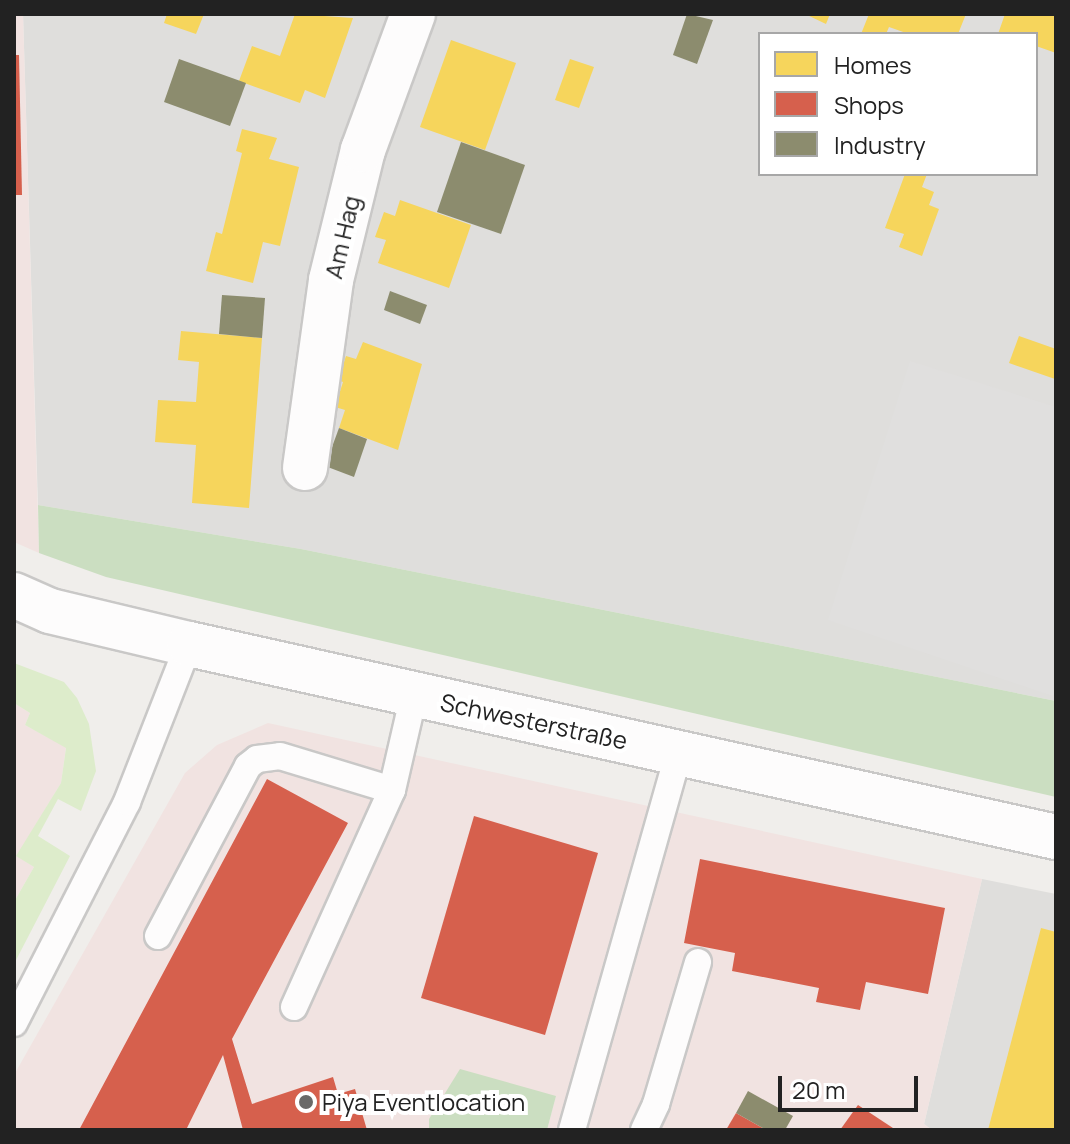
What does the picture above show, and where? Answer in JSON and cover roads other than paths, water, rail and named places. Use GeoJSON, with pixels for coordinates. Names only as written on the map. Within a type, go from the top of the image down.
{"type":"FeatureCollection","features":[{"type":"Feature","properties":{"kind":"street","name":"Am Hag"},"geometry":{"type":"LineString","coordinates":[[305,468],[331,280],[363,150],[413,14]]}},
{"type":"Feature","properties":{"kind":"street","name":"Schwesterstraße"},"geometry":{"type":"LineString","coordinates":[[14,595],[50,611],[189,644],[1056,837]]}},
{"type":"Feature","properties":{"kind":"lane"},"geometry":{"type":"LineString","coordinates":[[14,1023],[127,802],[189,644]]}},
{"type":"Feature","properties":{"kind":"lane"},"geometry":{"type":"LineString","coordinates":[[294,1007],[392,790],[414,695]]}},
{"type":"Feature","properties":{"kind":"lane"},"geometry":{"type":"LineString","coordinates":[[572,1130],[679,753]]}},
{"type":"Feature","properties":{"kind":"lane"},"geometry":{"type":"LineString","coordinates":[[158,936],[248,766],[257,759],[280,756],[392,790]]}},
{"type":"Feature","properties":{"kind":"lane"},"geometry":{"type":"LineString","coordinates":[[644,1130],[656,1104],[698,962]]}},
{"type":"Feature","properties":{"kind":"place","name":"Piya Eventlocation"},"geometry":{"type":"Point","coordinates":[306,1102]}}]}
